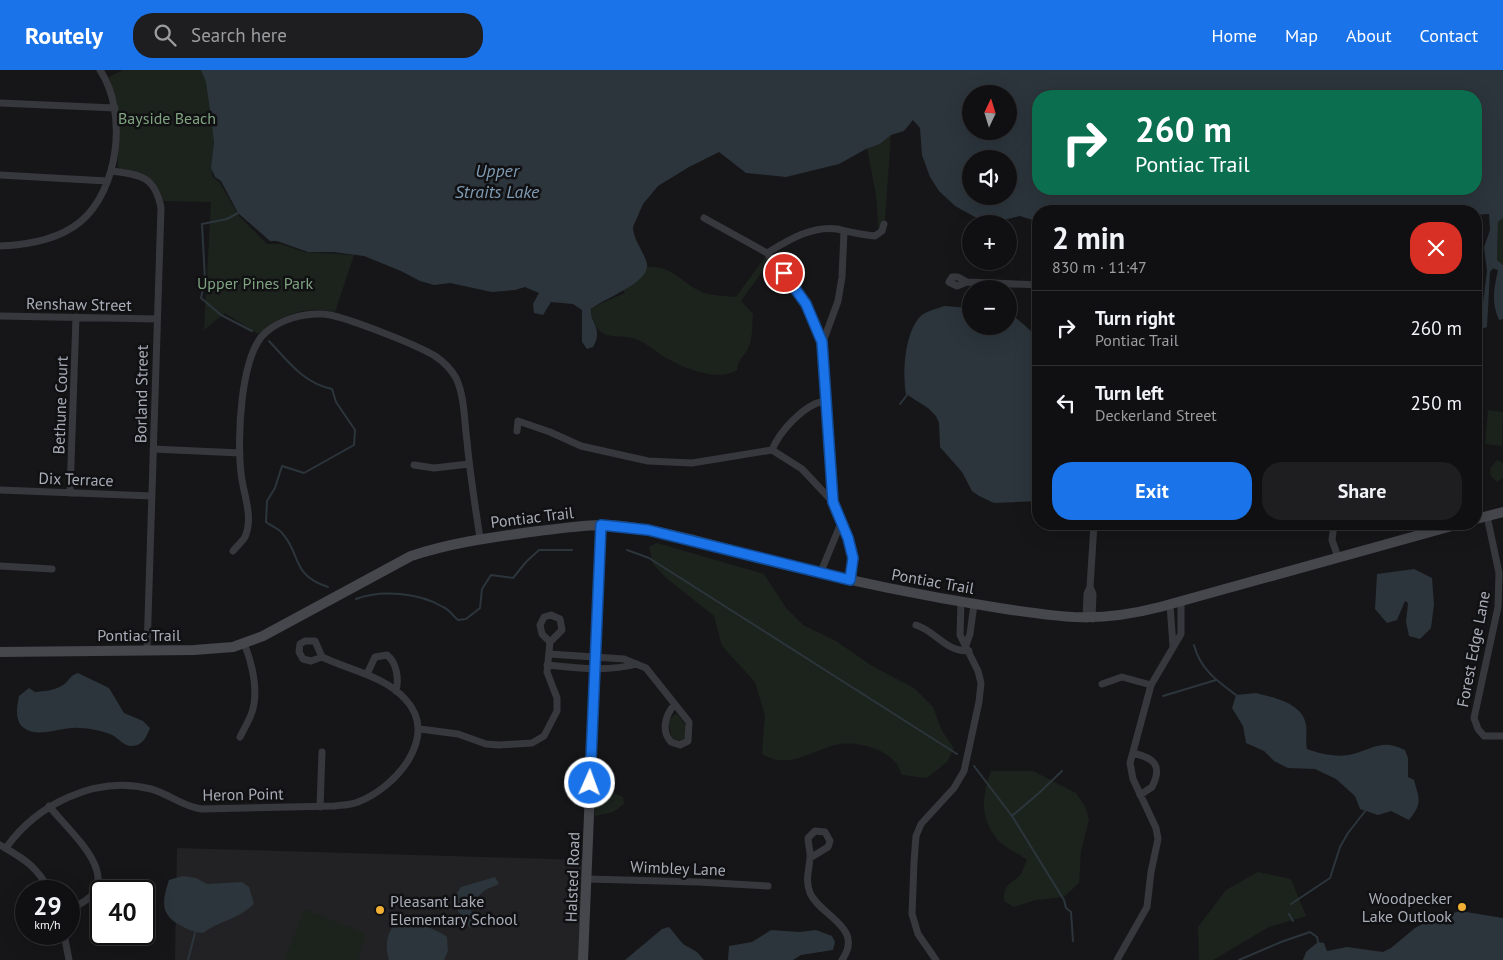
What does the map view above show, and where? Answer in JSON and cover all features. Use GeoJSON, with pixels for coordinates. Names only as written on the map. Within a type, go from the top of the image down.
{"type":"FeatureCollection","features":[{"type":"Feature","properties":{"kind":"main road"},"geometry":{"type":"LineString","coordinates":[[1482,517],[1503,512]]}},
{"type":"Feature","properties":{"kind":"main road","name":"Pontiac Trail"},"geometry":{"type":"LineString","coordinates":[[0,652],[217,649],[244,643],[272,632],[411,556],[480,538],[580,526],[601,525],[648,530],[820,574],[974,604],[1061,617],[1089,619],[1124,616],[1170,605],[1437,530]]}},
{"type":"Feature","properties":{"kind":"main road","name":"Halsted Road"},"geometry":{"type":"LineString","coordinates":[[584,960],[601,525]]}},
{"type":"Feature","properties":{"kind":"street"},"geometry":{"type":"LineString","coordinates":[[0,246],[21,245],[43,240],[79,223],[91,210],[111,171],[116,146],[115,108],[111,92],[100,70]]}},
{"type":"Feature","properties":{"kind":"street"},"geometry":{"type":"LineString","coordinates":[[0,103],[115,108]]}},
{"type":"Feature","properties":{"kind":"street","name":"Borland Street"},"geometry":{"type":"LineString","coordinates":[[111,171],[146,179],[153,184],[159,197],[162,220],[157,319],[147,650]]}},
{"type":"Feature","properties":{"kind":"street"},"geometry":{"type":"LineString","coordinates":[[0,175],[107,181]]}},
{"type":"Feature","properties":{"kind":"street"},"geometry":{"type":"LineString","coordinates":[[704,218],[767,253],[806,304],[822,342],[833,502],[848,538],[853,558],[850,580]]}},
{"type":"Feature","properties":{"kind":"street"},"geometry":{"type":"LineString","coordinates":[[767,253],[785,241],[811,231],[827,229],[875,236],[882,231],[884,224]]}},
{"type":"Feature","properties":{"kind":"street"},"geometry":{"type":"LineString","coordinates":[[822,342],[838,301],[842,277],[844,232]]}},
{"type":"Feature","properties":{"kind":"street"},"geometry":{"type":"LineString","coordinates":[[1017,284],[1032,285]]}},
{"type":"Feature","properties":{"kind":"street"},"geometry":{"type":"LineString","coordinates":[[232,551],[245,537],[248,519],[248,505],[241,473],[240,453],[246,368],[258,342],[266,332],[282,322],[297,316],[324,314],[337,316],[425,350],[448,366],[461,391],[480,538]]}},
{"type":"Feature","properties":{"kind":"street","name":"Renshaw Street"},"geometry":{"type":"LineString","coordinates":[[0,316],[157,319]]}},
{"type":"Feature","properties":{"kind":"street","name":"Bethune Court"},"geometry":{"type":"LineString","coordinates":[[70,493],[76,317]]}},
{"type":"Feature","properties":{"kind":"street"},"geometry":{"type":"LineString","coordinates":[[772,450],[781,435],[798,417],[813,405],[825,401]]}},
{"type":"Feature","properties":{"kind":"street"},"geometry":{"type":"LineString","coordinates":[[517,431],[518,421],[550,432],[581,446],[648,461],[692,462],[772,450],[802,469],[833,502]]}},
{"type":"Feature","properties":{"kind":"street"},"geometry":{"type":"LineString","coordinates":[[154,449],[240,453]]}},
{"type":"Feature","properties":{"kind":"street"},"geometry":{"type":"LineString","coordinates":[[414,465],[434,468],[469,464]]}},
{"type":"Feature","properties":{"kind":"street","name":"Dix Terrace"},"geometry":{"type":"LineString","coordinates":[[0,490],[152,496]]}},
{"type":"Feature","properties":{"kind":"street","name":"Forest Edge Lane"},"geometry":{"type":"LineString","coordinates":[[1487,516],[1499,573],[1498,607],[1474,718],[1478,729],[1484,736],[1503,736]]}},
{"type":"Feature","properties":{"kind":"street"},"geometry":{"type":"LineString","coordinates":[[820,574],[840,522]]}},
{"type":"Feature","properties":{"kind":"street"},"geometry":{"type":"LineString","coordinates":[[1089,619],[1093,594],[1090,587],[1094,530]]}},
{"type":"Feature","properties":{"kind":"street"},"geometry":{"type":"LineString","coordinates":[[1333,530],[1332,540],[1338,557]]}},
{"type":"Feature","properties":{"kind":"street"},"geometry":{"type":"LineString","coordinates":[[0,566],[52,569]]}},
{"type":"Feature","properties":{"kind":"street"},"geometry":{"type":"LineString","coordinates":[[936,960],[918,934],[912,914],[916,836],[921,824],[954,788],[969,756],[981,684],[978,671],[960,635],[961,601]]}},
{"type":"Feature","properties":{"kind":"street"},"geometry":{"type":"LineString","coordinates":[[1117,960],[1147,907],[1151,872],[1158,839],[1156,828],[1130,772],[1133,753],[1151,685],[1181,634],[1181,601]]}},
{"type":"Feature","properties":{"kind":"street"},"geometry":{"type":"LineString","coordinates":[[968,648],[974,604]]}},
{"type":"Feature","properties":{"kind":"street"},"geometry":{"type":"LineString","coordinates":[[1170,605],[1173,646]]}},
{"type":"Feature","properties":{"kind":"street"},"geometry":{"type":"LineString","coordinates":[[916,625],[930,632],[950,648],[968,648]]}},
{"type":"Feature","properties":{"kind":"street"},"geometry":{"type":"LineString","coordinates":[[322,657],[367,674],[396,691],[414,709],[420,729],[458,734],[486,744],[532,743],[544,736],[557,711],[557,698],[548,677],[547,665],[550,642]]}},
{"type":"Feature","properties":{"kind":"street"},"geometry":{"type":"LineString","coordinates":[[240,737],[253,711],[254,690],[251,665],[244,643]]}},
{"type":"Feature","properties":{"kind":"street"},"geometry":{"type":"LineString","coordinates":[[549,654],[624,659],[646,668],[690,726],[688,741],[680,745],[670,742],[666,732],[665,718],[674,705]]}},
{"type":"Feature","properties":{"kind":"street"},"geometry":{"type":"LineString","coordinates":[[367,674],[375,657],[387,655],[394,665],[397,675],[396,691]]}},
{"type":"Feature","properties":{"kind":"street"},"geometry":{"type":"LineString","coordinates":[[547,665],[594,668],[626,667],[637,664]]}},
{"type":"Feature","properties":{"kind":"street"},"geometry":{"type":"LineString","coordinates":[[1102,684],[1122,676],[1151,685]]}},
{"type":"Feature","properties":{"kind":"street","name":"Heron Point"},"geometry":{"type":"LineString","coordinates":[[3,846],[23,826],[49,806],[93,790],[135,787],[152,789],[187,807],[201,809],[320,808],[357,802],[377,792],[396,776],[408,761],[418,740],[420,729]]}},
{"type":"Feature","properties":{"kind":"street"},"geometry":{"type":"LineString","coordinates":[[320,808],[322,752]]}},
{"type":"Feature","properties":{"kind":"street"},"geometry":{"type":"LineString","coordinates":[[1133,753],[1151,759],[1156,763],[1157,772],[1152,787],[1140,795]]}},
{"type":"Feature","properties":{"kind":"street"},"geometry":{"type":"LineString","coordinates":[[49,806],[94,859],[99,873],[98,886],[91,897],[80,905]]}},
{"type":"Feature","properties":{"kind":"street"},"geometry":{"type":"LineString","coordinates":[[3,846],[32,864],[44,880]]}},
{"type":"Feature","properties":{"kind":"street"},"geometry":{"type":"LineString","coordinates":[[810,858],[807,884],[816,901],[843,925],[848,940],[848,950],[842,960]]}},
{"type":"Feature","properties":{"kind":"street","name":"Wimbley Lane"},"geometry":{"type":"LineString","coordinates":[[587,879],[768,886]]}},
{"type":"Feature","properties":{"kind":"street"},"geometry":{"type":"LineString","coordinates":[[66,945],[69,960]]}},
{"type":"Feature","properties":{"kind":"shaded area","name":"Pleasant Lake Elementary School"},"geometry":{"type":"Polygon","coordinates":[[[177,848],[587,860],[583,960],[175,960],[177,848]]]}},
{"type":"Feature","properties":{"kind":"green space"},"geometry":{"type":"Polygon","coordinates":[[[123,70],[204,70],[216,101],[212,176],[220,183],[239,216],[267,244],[281,244],[304,252],[354,255],[335,312],[314,310],[294,313],[267,327],[258,334],[225,313],[204,330],[211,202],[163,201],[155,183],[150,179],[118,167],[118,110],[109,77],[123,70]]]}},
{"type":"Feature","properties":{"kind":"green space"},"geometry":{"type":"Polygon","coordinates":[[[891,135],[884,233],[879,232],[876,195],[867,148],[880,144],[891,135]]]}},
{"type":"Feature","properties":{"kind":"green space"},"geometry":{"type":"Polygon","coordinates":[[[1503,218],[1503,269],[1490,270],[1497,260],[1498,222],[1503,218]]]}},
{"type":"Feature","properties":{"kind":"green space"},"geometry":{"type":"Polygon","coordinates":[[[765,257],[770,261],[741,301],[753,314],[750,344],[737,370],[730,373],[721,375],[702,373],[668,359],[637,340],[628,337],[606,335],[595,325],[590,313],[593,307],[625,293],[623,290],[640,278],[647,267],[656,267],[671,272],[704,293],[736,297],[765,257]]]}},
{"type":"Feature","properties":{"kind":"green space"},"geometry":{"type":"Polygon","coordinates":[[[1488,410],[1503,412],[1502,446],[1485,444],[1488,410]]]}},
{"type":"Feature","properties":{"kind":"green space"},"geometry":{"type":"Polygon","coordinates":[[[1497,460],[1503,463],[1503,478],[1497,482],[1491,476],[1490,469],[1497,460]]]}},
{"type":"Feature","properties":{"kind":"green space"},"geometry":{"type":"Polygon","coordinates":[[[657,543],[764,574],[786,608],[803,625],[836,641],[872,666],[914,688],[933,707],[942,731],[954,748],[947,762],[927,778],[902,775],[896,763],[883,752],[858,744],[835,745],[790,760],[781,760],[762,754],[765,716],[755,682],[722,646],[714,616],[665,577],[653,564],[649,547],[657,543]]]}},
{"type":"Feature","properties":{"kind":"green space"},"geometry":{"type":"Polygon","coordinates":[[[675,714],[678,715],[686,726],[685,737],[681,741],[672,739],[668,721],[675,714]]]}},
{"type":"Feature","properties":{"kind":"green space"},"geometry":{"type":"Polygon","coordinates":[[[991,771],[1033,771],[1076,793],[1085,806],[1089,819],[1081,851],[1079,883],[1064,897],[1036,900],[1014,907],[1004,901],[1007,886],[1019,876],[1027,860],[1001,843],[992,832],[988,823],[985,815],[984,798],[991,771]]]}},
{"type":"Feature","properties":{"kind":"green space"},"geometry":{"type":"Polygon","coordinates":[[[608,791],[623,797],[624,804],[613,812],[595,816],[595,795],[608,791]]]}},
{"type":"Feature","properties":{"kind":"green space"},"geometry":{"type":"Polygon","coordinates":[[[1258,872],[1291,879],[1306,916],[1269,927],[1213,960],[1199,960],[1198,927],[1226,890],[1258,872]]]}},
{"type":"Feature","properties":{"kind":"green space"},"geometry":{"type":"Polygon","coordinates":[[[305,909],[366,934],[358,960],[284,960],[305,909]]]}},
{"type":"Feature","properties":{"kind":"water","name":"Upper Straits Lake"},"geometry":{"type":"Polygon","coordinates":[[[201,70],[1503,70],[1503,218],[1498,222],[1497,260],[1503,265],[1503,319],[1499,320],[1496,313],[1494,289],[1498,270],[1493,268],[1490,272],[1487,327],[1482,329],[1482,303],[1487,271],[1484,247],[1490,230],[1489,214],[1482,215],[1482,205],[1032,205],[1032,220],[1017,217],[1017,215],[971,215],[955,206],[939,191],[930,177],[922,155],[920,128],[913,120],[904,131],[891,135],[880,144],[866,149],[839,164],[786,177],[746,173],[719,152],[689,167],[658,186],[643,204],[633,227],[633,232],[647,264],[646,271],[634,284],[591,309],[597,335],[593,347],[587,349],[582,342],[582,310],[573,304],[551,302],[543,315],[534,313],[533,304],[539,293],[525,287],[492,292],[450,283],[434,285],[420,281],[364,256],[333,252],[308,252],[277,241],[270,241],[238,213],[221,181],[215,177],[211,168],[214,142],[206,82],[201,70]]]}},
{"type":"Feature","properties":{"kind":"water"},"geometry":{"type":"Polygon","coordinates":[[[944,306],[962,307],[962,335],[1017,335],[1017,319],[1030,330],[1032,335],[1032,501],[994,503],[972,491],[962,472],[940,447],[939,423],[936,416],[928,408],[906,394],[904,375],[908,341],[916,322],[922,315],[944,306]]]}},
{"type":"Feature","properties":{"kind":"water"},"geometry":{"type":"Polygon","coordinates":[[[1414,569],[1432,578],[1434,604],[1431,628],[1420,639],[1409,636],[1406,622],[1408,603],[1405,601],[1397,620],[1387,623],[1375,609],[1377,574],[1414,569]]]}},
{"type":"Feature","properties":{"kind":"water"},"geometry":{"type":"Polygon","coordinates":[[[78,673],[109,688],[124,713],[143,721],[150,728],[142,742],[129,746],[110,734],[99,731],[73,728],[36,732],[30,731],[21,725],[17,717],[19,696],[29,688],[35,692],[56,688],[78,673]]]}},
{"type":"Feature","properties":{"kind":"water"},"geometry":{"type":"Polygon","coordinates":[[[1256,693],[1292,705],[1302,715],[1306,724],[1307,749],[1324,754],[1342,756],[1384,745],[1405,750],[1408,758],[1408,777],[1414,780],[1419,801],[1409,820],[1391,811],[1378,815],[1360,809],[1355,796],[1336,779],[1315,769],[1288,768],[1274,761],[1264,751],[1246,743],[1243,726],[1232,708],[1236,695],[1256,693]]]}},
{"type":"Feature","properties":{"kind":"water"},"geometry":{"type":"Polygon","coordinates":[[[183,876],[196,878],[207,884],[242,882],[249,887],[254,904],[203,933],[190,930],[172,920],[164,905],[169,880],[183,876]]]}},
{"type":"Feature","properties":{"kind":"water"},"geometry":{"type":"Polygon","coordinates":[[[495,877],[499,884],[485,890],[469,905],[475,922],[470,928],[458,911],[455,896],[461,887],[495,877]]]}},
{"type":"Feature","properties":{"kind":"water"},"geometry":{"type":"Polygon","coordinates":[[[1460,911],[1503,918],[1503,960],[1303,960],[1306,952],[1318,942],[1324,943],[1327,951],[1347,947],[1383,952],[1391,948],[1415,928],[1430,920],[1460,911]]]}},
{"type":"Feature","properties":{"kind":"water"},"geometry":{"type":"Polygon","coordinates":[[[400,919],[425,926],[447,937],[448,951],[444,960],[389,960],[387,943],[389,932],[400,919]]]}},
{"type":"Feature","properties":{"kind":"water"},"geometry":{"type":"Polygon","coordinates":[[[669,927],[683,944],[697,952],[704,960],[625,960],[662,929],[669,927]]]}},
{"type":"Feature","properties":{"kind":"water"},"geometry":{"type":"Polygon","coordinates":[[[771,930],[799,932],[816,930],[832,936],[835,942],[833,950],[801,955],[793,960],[728,960],[729,946],[752,942],[771,930]]]}},
{"type":"Feature","properties":{"kind":"waterway"},"geometry":{"type":"LineString","coordinates":[[238,213],[227,219],[202,224],[205,280],[201,298],[221,315],[252,331]]}},
{"type":"Feature","properties":{"kind":"waterway"},"geometry":{"type":"LineString","coordinates":[[269,341],[304,376],[313,382],[332,389],[336,402],[355,430],[354,445],[304,473],[282,466],[275,488],[267,501],[266,522],[282,533],[302,570],[316,582],[328,587]]}},
{"type":"Feature","properties":{"kind":"waterway"},"geometry":{"type":"LineString","coordinates":[[900,404],[907,395]]}},
{"type":"Feature","properties":{"kind":"waterway"},"geometry":{"type":"LineString","coordinates":[[356,599],[388,593],[412,596],[434,602],[445,608],[458,620],[466,619],[480,608],[482,589],[491,575],[513,578],[539,550],[572,550]]}},
{"type":"Feature","properties":{"kind":"waterway"},"geometry":{"type":"LineString","coordinates":[[627,550],[649,558],[957,754]]}},
{"type":"Feature","properties":{"kind":"waterway"},"geometry":{"type":"LineString","coordinates":[[1194,645],[1200,661],[1210,674],[1236,695]]}},
{"type":"Feature","properties":{"kind":"waterway"},"geometry":{"type":"LineString","coordinates":[[1163,696],[1216,680]]}},
{"type":"Feature","properties":{"kind":"waterway"},"geometry":{"type":"LineString","coordinates":[[974,766],[1012,816],[1064,900],[1066,908],[1071,912],[1073,941]]}},
{"type":"Feature","properties":{"kind":"waterway"},"geometry":{"type":"LineString","coordinates":[[1012,816],[1062,771]]}},
{"type":"Feature","properties":{"kind":"waterway"},"geometry":{"type":"LineString","coordinates":[[1291,904],[1330,878],[1340,847],[1348,833],[1366,810]]}},
{"type":"Feature","properties":{"kind":"waterway"},"geometry":{"type":"LineString","coordinates":[[1289,914],[1293,921]]}},
{"type":"Feature","properties":{"kind":"waterway"},"geometry":{"type":"LineString","coordinates":[[1239,960],[1310,932],[1317,937],[1318,942]]}},
{"type":"Feature","properties":{"kind":"waterway"},"geometry":{"type":"LineString","coordinates":[[188,960],[195,933]]}},
{"type":"Feature","properties":{"kind":"place","name":"Woodpecker Lake Outlook"},"geometry":{"type":"Point","coordinates":[1462,907]}},
{"type":"Feature","properties":{"kind":"place","name":"Pleasant Lake Elementary School"},"geometry":{"type":"Point","coordinates":[380,910]}},
{"type":"Feature","properties":{"kind":"route"},"geometry":{"type":"LineString","coordinates":[[590,783],[601,525],[648,530],[850,580],[853,558],[848,538],[833,502],[822,342],[806,304],[784,273]]}},
{"type":"Feature","properties":{"kind":"park label","name":"Bayside Beach"},"geometry":{"type":"Point","coordinates":[167,118]}},
{"type":"Feature","properties":{"kind":"park label","name":"Upper Pines Park"},"geometry":{"type":"Point","coordinates":[255,283]}}]}
